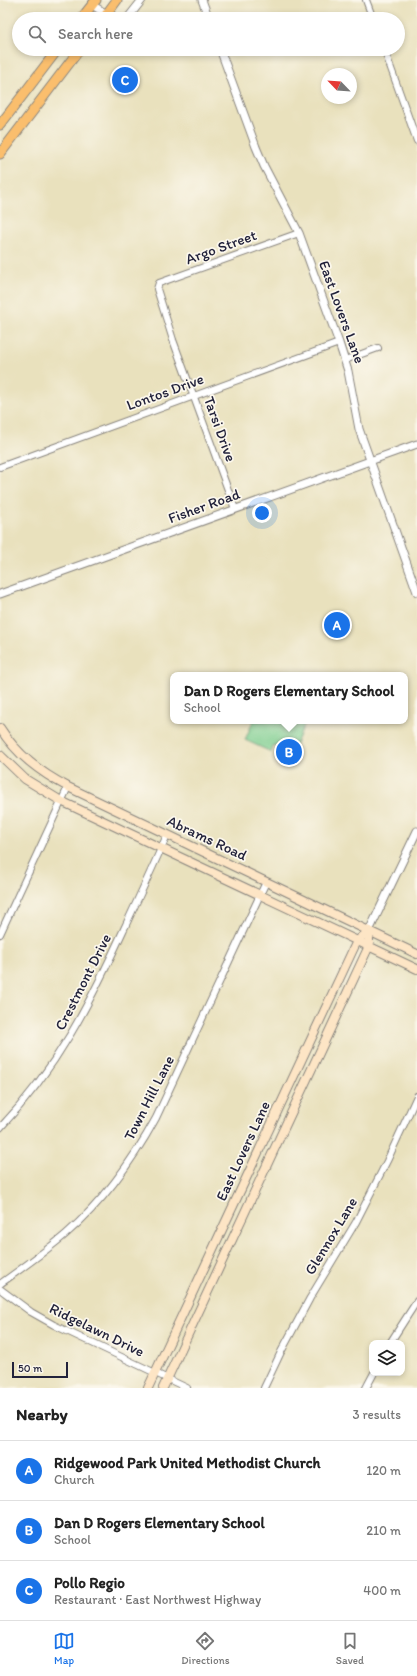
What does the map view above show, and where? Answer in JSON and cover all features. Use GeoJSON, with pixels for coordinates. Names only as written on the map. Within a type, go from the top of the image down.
{"type":"FeatureCollection","features":[{"type":"Feature","properties":{"kind":"main road"},"geometry":{"type":"LineString","coordinates":[[111,12],[117,0]]}},
{"type":"Feature","properties":{"kind":"main road"},"geometry":{"type":"LineString","coordinates":[[87,12],[94,3]]}},
{"type":"Feature","properties":{"kind":"main road"},"geometry":{"type":"LineString","coordinates":[[18,131],[2,123],[53,56]]}},
{"type":"Feature","properties":{"kind":"main road"},"geometry":{"type":"LineString","coordinates":[[0,154],[75,56]]}},
{"type":"Feature","properties":{"kind":"main road","name":"Abrams Road"},"geometry":{"type":"LineString","coordinates":[[0,728],[13,746],[29,762],[68,787],[417,954]]}},
{"type":"Feature","properties":{"kind":"main road","name":"Abrams Road"},"geometry":{"type":"LineString","coordinates":[[0,755],[18,772],[40,789],[61,801],[417,969]]}},
{"type":"Feature","properties":{"kind":"main road"},"geometry":{"type":"LineString","coordinates":[[18,772],[29,762]]}},
{"type":"Feature","properties":{"kind":"main road"},"geometry":{"type":"LineString","coordinates":[[357,940],[370,931]]}},
{"type":"Feature","properties":{"kind":"main road","name":"East Lovers Lane"},"geometry":{"type":"LineString","coordinates":[[163,1388],[369,946],[370,931]]}},
{"type":"Feature","properties":{"kind":"main road","name":"East Lovers Lane"},"geometry":{"type":"LineString","coordinates":[[148,1388],[357,940]]}},
{"type":"Feature","properties":{"kind":"main road"},"geometry":{"type":"LineString","coordinates":[[261,1145],[275,1150]]}},
{"type":"Feature","properties":{"kind":"street"},"geometry":{"type":"LineString","coordinates":[[133,12],[142,0]]}},
{"type":"Feature","properties":{"kind":"street"},"geometry":{"type":"LineString","coordinates":[[202,0],[206,12]]}},
{"type":"Feature","properties":{"kind":"street"},"geometry":{"type":"LineString","coordinates":[[366,0],[370,12]]}},
{"type":"Feature","properties":{"kind":"street"},"geometry":{"type":"LineString","coordinates":[[94,3],[102,12]]}},
{"type":"Feature","properties":{"kind":"street","name":"East Lovers Lane"},"geometry":{"type":"LineString","coordinates":[[223,56],[261,160],[299,233],[339,343],[352,386],[359,429],[417,592]]}},
{"type":"Feature","properties":{"kind":"street"},"geometry":{"type":"LineString","coordinates":[[387,56],[417,141]]}},
{"type":"Feature","properties":{"kind":"street","name":"Argo Street"},"geometry":{"type":"LineString","coordinates":[[157,289],[159,282],[299,233]]}},
{"type":"Feature","properties":{"kind":"street","name":"Tarsi Drive"},"geometry":{"type":"LineString","coordinates":[[157,289],[193,396],[235,509]]}},
{"type":"Feature","properties":{"kind":"street","name":"Lontos Drive"},"geometry":{"type":"LineString","coordinates":[[0,467],[339,343]]}},
{"type":"Feature","properties":{"kind":"street"},"geometry":{"type":"LineString","coordinates":[[345,360],[378,348]]}},
{"type":"Feature","properties":{"kind":"street","name":"Fisher Road"},"geometry":{"type":"LineString","coordinates":[[0,594],[417,444]]}},
{"type":"Feature","properties":{"kind":"street"},"geometry":{"type":"LineString","coordinates":[[0,934],[68,787]]}},
{"type":"Feature","properties":{"kind":"street","name":"East Lovers Lane"},"geometry":{"type":"LineString","coordinates":[[370,931],[417,831]]}},
{"type":"Feature","properties":{"kind":"street","name":"Crestmont Drive"},"geometry":{"type":"LineString","coordinates":[[0,1128],[34,1089],[58,1057],[76,1026],[96,988],[167,835]]}},
{"type":"Feature","properties":{"kind":"street","name":"Town Hill Lane"},"geometry":{"type":"LineString","coordinates":[[0,1284],[48,1249],[84,1217],[121,1175],[133,1157],[156,1118],[266,882]]}},
{"type":"Feature","properties":{"kind":"street","name":"Glennox Lane"},"geometry":{"type":"LineString","coordinates":[[264,1388],[281,1352],[310,1298],[356,1222],[387,1161],[417,1096]]}},
{"type":"Feature","properties":{"kind":"street","name":"Ridgelawn Drive"},"geometry":{"type":"LineString","coordinates":[[0,1289],[31,1312],[54,1325],[187,1388]]}},
{"type":"Feature","properties":{"kind":"street"},"geometry":{"type":"LineString","coordinates":[[392,1340],[417,1300]]}},
{"type":"Feature","properties":{"kind":"street"},"geometry":{"type":"LineString","coordinates":[[366,1388],[372,1376]]}},
{"type":"Feature","properties":{"kind":"green space"},"geometry":{"type":"Polygon","coordinates":[[[252,724],[305,724],[292,753],[274,745],[271,752],[245,740],[252,724]]]}},
{"type":"Feature","properties":{"kind":"place","name":"Pollo Regio"},"geometry":{"type":"Point","coordinates":[125,80]}},
{"type":"Feature","properties":{"kind":"place","name":"Ridgewood Park United Methodist Church"},"geometry":{"type":"Point","coordinates":[337,625]}},
{"type":"Feature","properties":{"kind":"place","name":"Dan D Rogers Elementary School"},"geometry":{"type":"Point","coordinates":[289,752]}}]}
